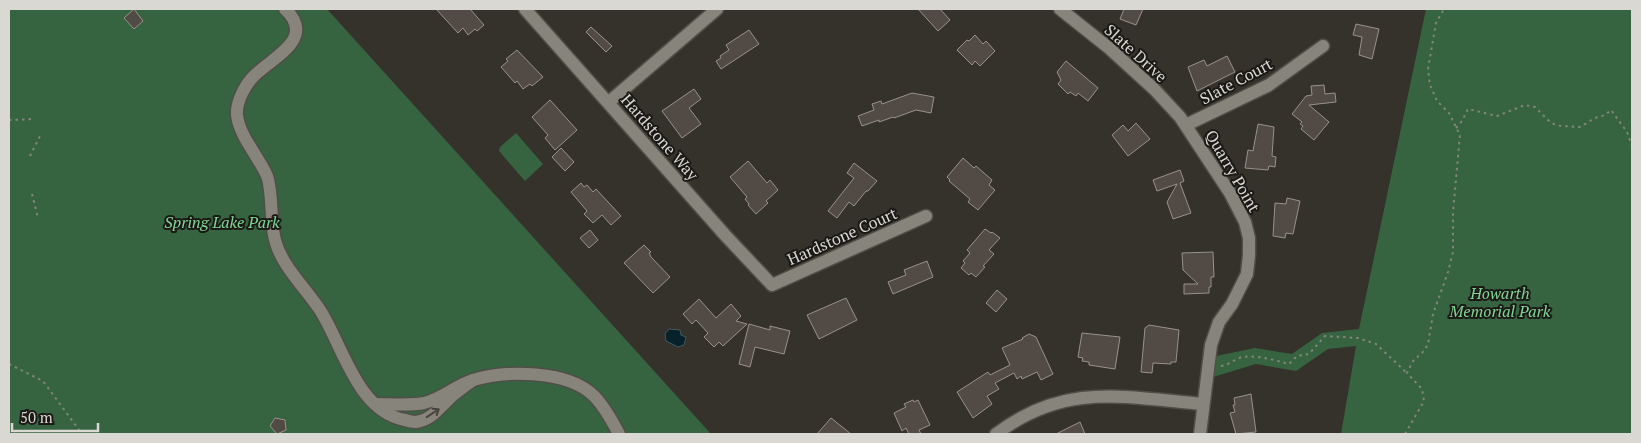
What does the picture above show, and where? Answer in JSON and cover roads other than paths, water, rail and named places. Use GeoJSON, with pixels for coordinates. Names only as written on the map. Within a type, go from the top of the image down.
{"type":"FeatureCollection","features":[{"type":"Feature","properties":{"kind":"street"},"geometry":{"type":"LineString","coordinates":[[285,9],[293,17],[297,27],[296,36],[289,46],[254,76],[238,104],[237,116],[246,141],[267,177],[275,240],[288,268],[320,311],[356,381],[375,404],[392,418],[416,422],[435,414],[452,396],[473,380]]}},
{"type":"Feature","properties":{"kind":"street","name":"Hardstone Way"},"geometry":{"type":"LineString","coordinates":[[525,9],[725,235],[772,285]]}},
{"type":"Feature","properties":{"kind":"street"},"geometry":{"type":"LineString","coordinates":[[609,102],[717,9]]}},
{"type":"Feature","properties":{"kind":"street","name":"Slate Drive"},"geometry":{"type":"LineString","coordinates":[[1062,9],[1154,89],[1186,125]]}},
{"type":"Feature","properties":{"kind":"street","name":"Slate Court"},"geometry":{"type":"LineString","coordinates":[[1186,125],[1269,85],[1323,46]]}},
{"type":"Feature","properties":{"kind":"street","name":"Quarry Point"},"geometry":{"type":"LineString","coordinates":[[1186,125],[1230,194],[1245,222],[1249,238],[1250,255],[1246,274],[1232,304],[1219,322],[1211,345],[1200,434]]}},
{"type":"Feature","properties":{"kind":"street","name":"Hardstone Court"},"geometry":{"type":"LineString","coordinates":[[772,285],[926,216]]}},
{"type":"Feature","properties":{"kind":"street"},"geometry":{"type":"LineString","coordinates":[[375,404],[414,405],[427,402],[473,380],[502,375],[528,374],[555,377],[577,385],[592,394],[604,408],[620,434]]}},
{"type":"Feature","properties":{"kind":"street"},"geometry":{"type":"LineString","coordinates":[[996,434],[1017,420],[1049,405],[1086,396],[1203,404]]}},
{"type":"Feature","properties":{"kind":"water"},"geometry":{"type":"Polygon","coordinates":[[[669,329],[680,330],[681,335],[686,337],[684,345],[678,347],[666,341],[665,334],[669,329]]]}},
{"type":"Feature","properties":{"kind":"park label","name":"Spring Lake Park"},"geometry":{"type":"Point","coordinates":[222,222]}},
{"type":"Feature","properties":{"kind":"park label","name":"Howarth Memorial Park"},"geometry":{"type":"Point","coordinates":[1500,302]}}]}
